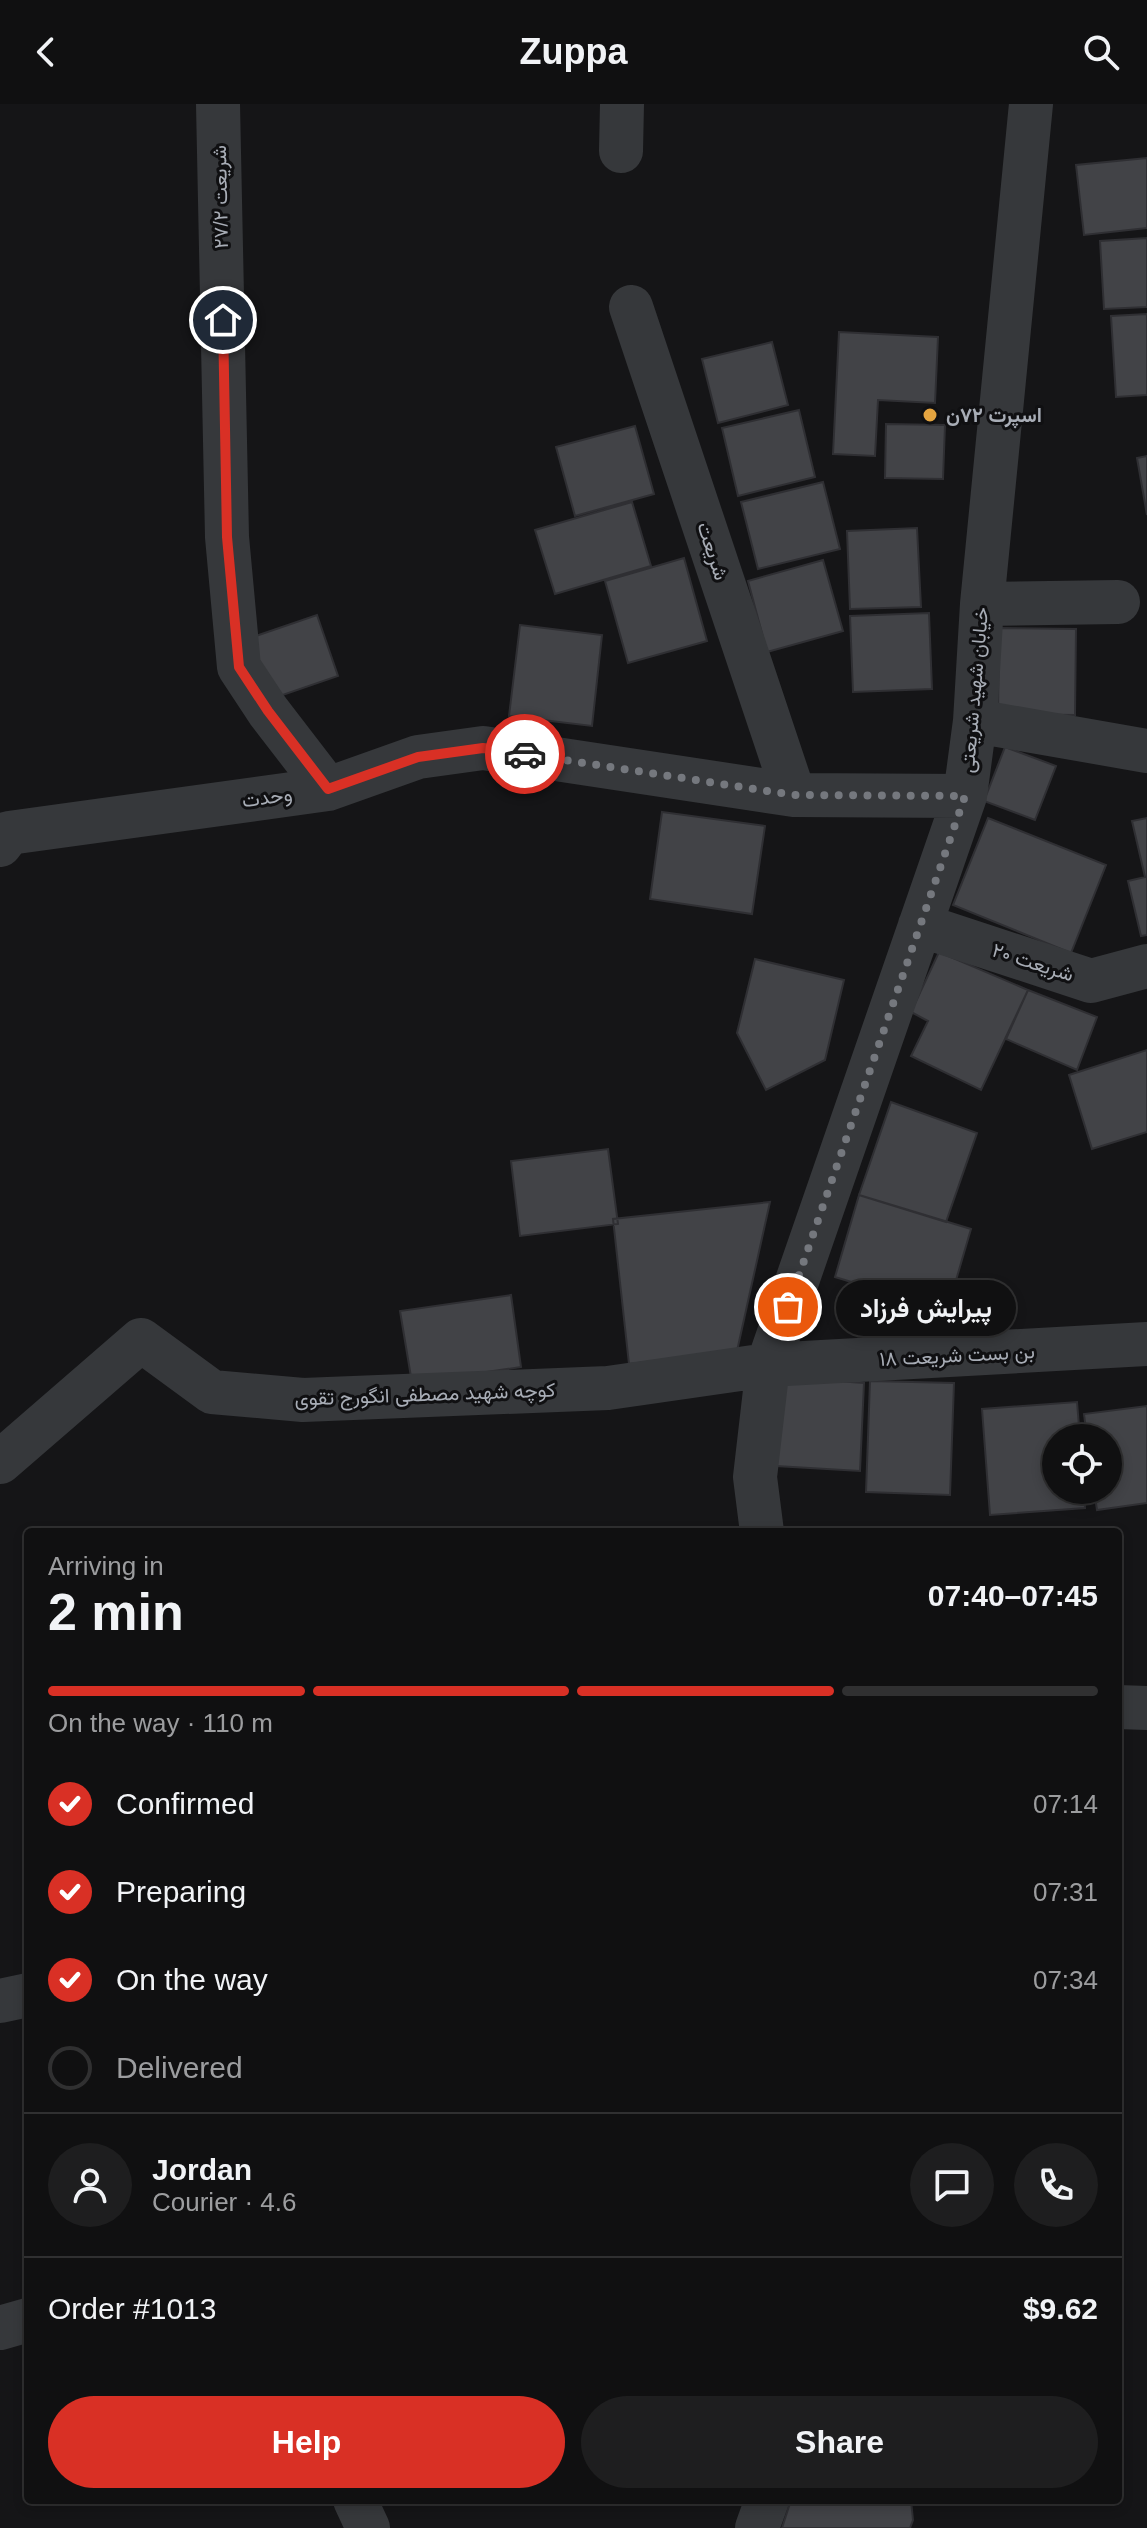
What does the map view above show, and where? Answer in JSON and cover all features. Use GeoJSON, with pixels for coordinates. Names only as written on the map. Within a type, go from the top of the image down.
{"type":"FeatureCollection","features":[{"type":"Feature","properties":{"kind":"street","name":"شریعت ۲۷/۲"},"geometry":{"type":"LineString","coordinates":[[218,104],[227,537],[239,667],[268,711],[328,789]]}},
{"type":"Feature","properties":{"kind":"street"},"geometry":{"type":"LineString","coordinates":[[621,151],[622,104]]}},
{"type":"Feature","properties":{"kind":"street","name":"خیابان شهید شریعتی"},"geometry":{"type":"LineString","coordinates":[[761,1528],[755,1477],[768,1365],[965,796],[975,721],[982,604],[1031,104]]}},
{"type":"Feature","properties":{"kind":"street","name":"شریعت"},"geometry":{"type":"LineString","coordinates":[[631,307],[794,795]]}},
{"type":"Feature","properties":{"kind":"street"},"geometry":{"type":"LineString","coordinates":[[982,604],[1118,602]]}},
{"type":"Feature","properties":{"kind":"street"},"geometry":{"type":"LineString","coordinates":[[975,721],[1147,751]]}},
{"type":"Feature","properties":{"kind":"street","name":"وحدت"},"geometry":{"type":"LineString","coordinates":[[3,836],[328,789],[418,757],[483,748],[794,795],[965,796]]}},
{"type":"Feature","properties":{"kind":"street","name":"شریعت ۲۰"},"geometry":{"type":"LineString","coordinates":[[920,925],[1091,981],[1147,966]]}},
{"type":"Feature","properties":{"kind":"street","name":"کوچه شهید مصطفی انگورج تقوی"},"geometry":{"type":"LineString","coordinates":[[0,1462],[141,1340],[212,1392],[303,1400],[608,1388],[768,1365]]}},
{"type":"Feature","properties":{"kind":"street","name":"بن بست شریعت ۱۸"},"geometry":{"type":"LineString","coordinates":[[768,1365],[1147,1344]]}},
{"type":"Feature","properties":{"kind":"street"},"geometry":{"type":"LineString","coordinates":[[1122,1707],[1147,1708]]}},
{"type":"Feature","properties":{"kind":"street"},"geometry":{"type":"LineString","coordinates":[[0,2001],[24,1996]]}},
{"type":"Feature","properties":{"kind":"street"},"geometry":{"type":"LineString","coordinates":[[0,2328],[24,2321]]}},
{"type":"Feature","properties":{"kind":"street"},"geometry":{"type":"LineString","coordinates":[[357,2504],[368,2528]]}},
{"type":"Feature","properties":{"kind":"street"},"geometry":{"type":"LineString","coordinates":[[757,2528],[766,2504]]}},
{"type":"Feature","properties":{"kind":"building"},"geometry":{"type":"Polygon","coordinates":[[[1147,158],[1147,228],[1084,235],[1076,165],[1147,158]]]}},
{"type":"Feature","properties":{"kind":"building"},"geometry":{"type":"Polygon","coordinates":[[[1147,238],[1147,307],[1104,309],[1100,241],[1147,238]]]}},
{"type":"Feature","properties":{"kind":"building"},"geometry":{"type":"Polygon","coordinates":[[[1147,314],[1147,395],[1116,397],[1111,316],[1147,314]]]}},
{"type":"Feature","properties":{"kind":"building"},"geometry":{"type":"Polygon","coordinates":[[[839,332],[938,337],[935,403],[878,400],[875,456],[833,454],[839,332]]]}},
{"type":"Feature","properties":{"kind":"building"},"geometry":{"type":"Polygon","coordinates":[[[772,342],[788,405],[718,423],[702,359],[772,342]]]}},
{"type":"Feature","properties":{"kind":"building"},"geometry":{"type":"Polygon","coordinates":[[[799,410],[815,477],[738,496],[722,428],[799,410]]]}},
{"type":"Feature","properties":{"kind":"building"},"geometry":{"type":"Polygon","coordinates":[[[886,424],[945,425],[943,479],[885,478],[886,424]]]}},
{"type":"Feature","properties":{"kind":"building"},"geometry":{"type":"Polygon","coordinates":[[[635,426],[654,494],[575,516],[556,447],[635,426]]]}},
{"type":"Feature","properties":{"kind":"building"},"geometry":{"type":"Polygon","coordinates":[[[1147,456],[1147,515],[1137,458],[1147,456]]]}},
{"type":"Feature","properties":{"kind":"building"},"geometry":{"type":"Polygon","coordinates":[[[823,482],[840,549],[758,569],[741,502],[823,482]]]}},
{"type":"Feature","properties":{"kind":"building"},"geometry":{"type":"Polygon","coordinates":[[[632,502],[651,566],[555,594],[535,530],[632,502]]]}},
{"type":"Feature","properties":{"kind":"building"},"geometry":{"type":"Polygon","coordinates":[[[917,528],[921,607],[850,609],[847,531],[917,528]]]}},
{"type":"Feature","properties":{"kind":"building"},"geometry":{"type":"Polygon","coordinates":[[[684,558],[707,641],[628,663],[605,581],[684,558]]]}},
{"type":"Feature","properties":{"kind":"building"},"geometry":{"type":"Polygon","coordinates":[[[823,560],[843,631],[767,652],[748,581],[823,560]]]}},
{"type":"Feature","properties":{"kind":"building"},"geometry":{"type":"Polygon","coordinates":[[[929,613],[932,689],[853,692],[850,616],[929,613]]]}},
{"type":"Feature","properties":{"kind":"building"},"geometry":{"type":"Polygon","coordinates":[[[317,615],[338,676],[271,699],[250,638],[317,615]]]}},
{"type":"Feature","properties":{"kind":"building"},"geometry":{"type":"Polygon","coordinates":[[[520,625],[602,635],[592,726],[509,716],[520,625]]]}},
{"type":"Feature","properties":{"kind":"building"},"geometry":{"type":"Polygon","coordinates":[[[999,628],[1076,629],[1075,715],[998,714],[999,628]]]}},
{"type":"Feature","properties":{"kind":"building"},"geometry":{"type":"Polygon","coordinates":[[[1005,747],[1056,766],[1035,820],[984,801],[1005,747]]]}},
{"type":"Feature","properties":{"kind":"building"},"geometry":{"type":"Polygon","coordinates":[[[662,812],[765,826],[752,914],[650,899],[662,812]]]}},
{"type":"Feature","properties":{"kind":"building"},"geometry":{"type":"Polygon","coordinates":[[[988,818],[1106,865],[1071,953],[953,905],[988,818]]]}},
{"type":"Feature","properties":{"kind":"building"},"geometry":{"type":"Polygon","coordinates":[[[1147,818],[1147,877],[1145,877],[1132,821],[1147,818]]]}},
{"type":"Feature","properties":{"kind":"building"},"geometry":{"type":"Polygon","coordinates":[[[1147,877],[1147,935],[1141,936],[1128,881],[1147,877]]]}},
{"type":"Feature","properties":{"kind":"building"},"geometry":{"type":"Polygon","coordinates":[[[939,952],[1028,990],[981,1090],[911,1056],[928,1021],[911,1012],[939,952]]]}},
{"type":"Feature","properties":{"kind":"building"},"geometry":{"type":"Polygon","coordinates":[[[755,959],[844,980],[825,1060],[766,1090],[737,1033],[755,959]]]}},
{"type":"Feature","properties":{"kind":"building"},"geometry":{"type":"Polygon","coordinates":[[[1028,990],[1097,1017],[1077,1070],[1006,1039],[1028,990]]]}},
{"type":"Feature","properties":{"kind":"building"},"geometry":{"type":"Polygon","coordinates":[[[1147,1050],[1147,1132],[1092,1149],[1069,1075],[1147,1050]]]}},
{"type":"Feature","properties":{"kind":"building"},"geometry":{"type":"Polygon","coordinates":[[[891,1102],[977,1133],[946,1222],[859,1195],[891,1102]]]}},
{"type":"Feature","properties":{"kind":"building"},"geometry":{"type":"Polygon","coordinates":[[[608,1149],[618,1224],[520,1236],[511,1161],[608,1149]]]}},
{"type":"Feature","properties":{"kind":"building"},"geometry":{"type":"Polygon","coordinates":[[[859,1195],[971,1229],[947,1311],[835,1277],[859,1195]]]}},
{"type":"Feature","properties":{"kind":"building"},"geometry":{"type":"Polygon","coordinates":[[[770,1202],[737,1351],[629,1364],[613,1219],[770,1202]]]}},
{"type":"Feature","properties":{"kind":"building"},"geometry":{"type":"Polygon","coordinates":[[[511,1295],[521,1367],[412,1383],[400,1311],[511,1295]]]}},
{"type":"Feature","properties":{"kind":"building"},"geometry":{"type":"Polygon","coordinates":[[[781,1377],[864,1383],[860,1471],[776,1466],[781,1377]]]}},
{"type":"Feature","properties":{"kind":"building"},"geometry":{"type":"Polygon","coordinates":[[[870,1381],[954,1383],[950,1495],[866,1492],[870,1381]]]}},
{"type":"Feature","properties":{"kind":"building"},"geometry":{"type":"Polygon","coordinates":[[[1077,1402],[1079,1424],[1042,1424],[1042,1504],[1085,1504],[1085,1508],[990,1515],[982,1409],[1077,1402]]]}},
{"type":"Feature","properties":{"kind":"building"},"geometry":{"type":"Polygon","coordinates":[[[1147,1406],[1147,1503],[1097,1510],[1096,1504],[1122,1504],[1122,1424],[1085,1424],[1084,1414],[1147,1406]]]}},
{"type":"Feature","properties":{"kind":"building"},"geometry":{"type":"Polygon","coordinates":[[[790,2504],[911,2504],[913,2520],[910,2528],[782,2528],[790,2504]]]}},
{"type":"Feature","properties":{"kind":"way so far"},"geometry":{"type":"LineString","coordinates":[[525,754],[794,795],[965,796],[788,1307]]}},
{"type":"Feature","properties":{"kind":"place","name":"اسپرت ۷۲ن"},"geometry":{"type":"Point","coordinates":[930,415]}},
{"type":"Feature","properties":{"kind":"place","name":"پیرایش فرزاد"},"geometry":{"type":"Point","coordinates":[788,1307]}},
{"type":"Feature","properties":{"kind":"route"},"geometry":{"type":"LineString","coordinates":[[223,320],[227,537],[239,667],[268,711],[328,789],[418,757],[483,748],[525,754]]}}]}
